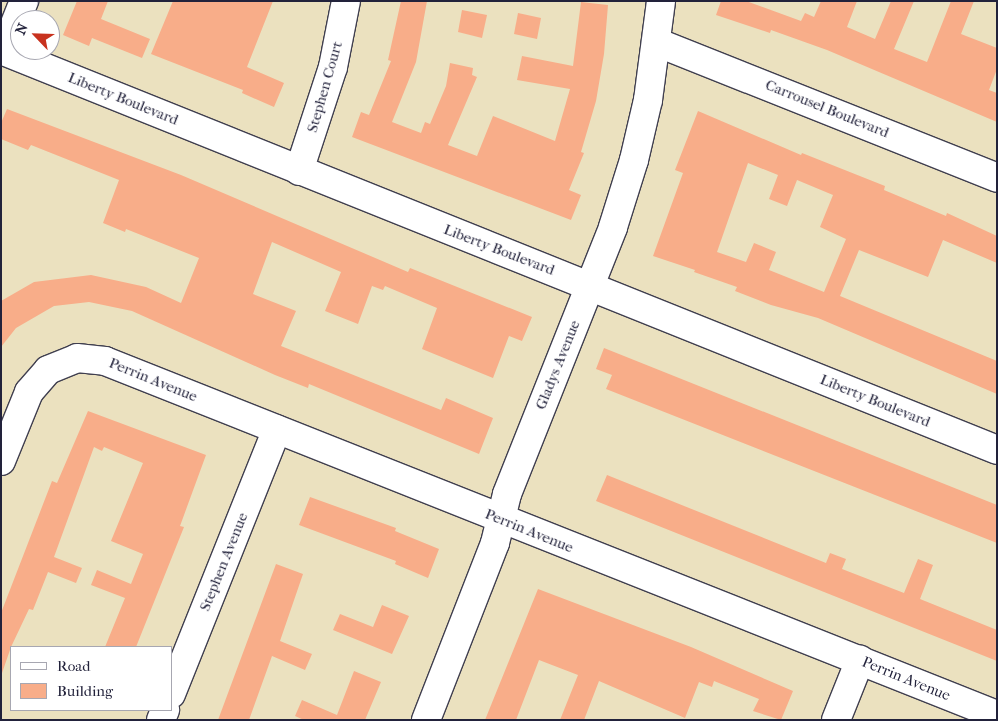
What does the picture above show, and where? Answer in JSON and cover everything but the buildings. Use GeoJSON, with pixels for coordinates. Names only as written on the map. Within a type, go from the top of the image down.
{"type":"FeatureCollection","features":[{"type":"Feature","properties":{"kind":"street"},"geometry":{"type":"LineString","coordinates":[[3,51],[24,1]]}},
{"type":"Feature","properties":{"kind":"street","name":"Stephen Court"},"geometry":{"type":"LineString","coordinates":[[299,171],[333,67],[346,1]]}},
{"type":"Feature","properties":{"kind":"street","name":"Gladys Avenue"},"geometry":{"type":"LineString","coordinates":[[426,720],[495,543],[507,494],[590,285],[634,160],[656,42],[660,1]]}},
{"type":"Feature","properties":{"kind":"street","name":"Carrousel Boulevard"},"geometry":{"type":"LineString","coordinates":[[656,42],[997,178]]}},
{"type":"Feature","properties":{"kind":"street","name":"Liberty Boulevard"},"geometry":{"type":"LineString","coordinates":[[3,51],[299,171],[590,285],[997,450]]}},
{"type":"Feature","properties":{"kind":"street","name":"Perrin Avenue"},"geometry":{"type":"LineString","coordinates":[[1,461],[29,392],[48,370],[77,358],[105,361],[501,520],[997,715]]}},
{"type":"Feature","properties":{"kind":"street","name":"Stephen Avenue"},"geometry":{"type":"LineString","coordinates":[[172,692],[277,429]]}},
{"type":"Feature","properties":{"kind":"street"},"geometry":{"type":"LineString","coordinates":[[836,720],[860,660]]}}]}
